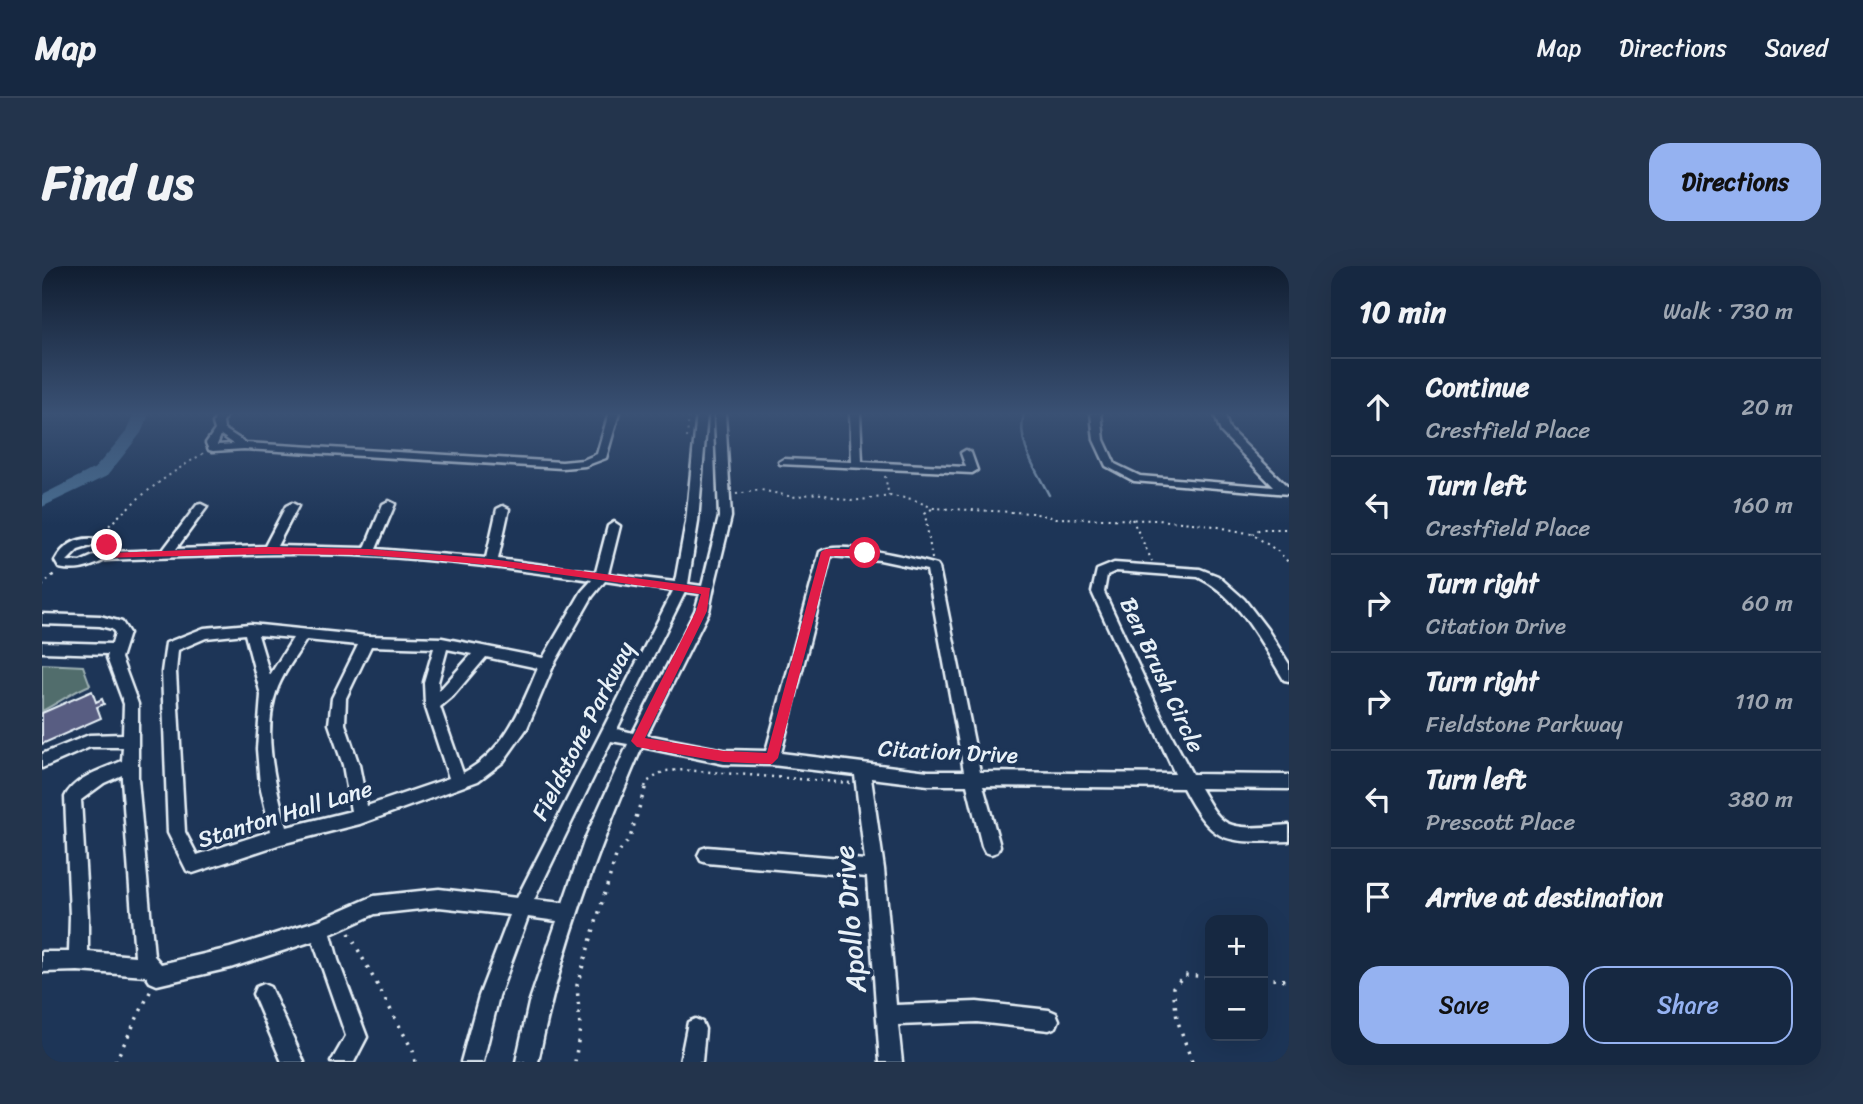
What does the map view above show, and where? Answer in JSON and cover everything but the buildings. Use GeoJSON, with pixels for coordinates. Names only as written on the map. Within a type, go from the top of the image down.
{"type":"FeatureCollection","features":[{"type":"Feature","properties":{"kind":"street"},"geometry":{"type":"LineString","coordinates":[[313,450],[562,465],[585,463],[602,456],[604,450]]}},
{"type":"Feature","properties":{"kind":"street","name":"Fieldstone Parkway"},"geometry":{"type":"LineString","coordinates":[[472,1062],[489,996],[522,907],[681,587],[692,523],[699,450]]}},
{"type":"Feature","properties":{"kind":"street"},"geometry":{"type":"LineString","coordinates":[[527,1062],[539,1003],[594,839],[637,741],[702,611],[725,517],[722,450]]}},
{"type":"Feature","properties":{"kind":"street"},"geometry":{"type":"LineString","coordinates":[[857,450],[858,464]]}},
{"type":"Feature","properties":{"kind":"street"},"geometry":{"type":"LineString","coordinates":[[1104,450],[1111,466],[1138,479],[1287,491]]}},
{"type":"Feature","properties":{"kind":"street"},"geometry":{"type":"LineString","coordinates":[[1245,450],[1287,491]]}},
{"type":"Feature","properties":{"kind":"street"},"geometry":{"type":"LineString","coordinates":[[784,462],[972,470],[966,453]]}},
{"type":"Feature","properties":{"kind":"street"},"geometry":{"type":"LineString","coordinates":[[369,552],[389,504]]}},
{"type":"Feature","properties":{"kind":"street"},"geometry":{"type":"LineString","coordinates":[[166,555],[201,506]]}},
{"type":"Feature","properties":{"kind":"street"},"geometry":{"type":"LineString","coordinates":[[269,550],[292,506]]}},
{"type":"Feature","properties":{"kind":"street"},"geometry":{"type":"LineString","coordinates":[[491,562],[503,509]]}},
{"type":"Feature","properties":{"kind":"street"},"geometry":{"type":"LineString","coordinates":[[601,578],[614,527]]}},
{"type":"Feature","properties":{"kind":"street"},"geometry":{"type":"LineString","coordinates":[[103,556],[107,545],[94,541],[78,545],[66,553],[61,561],[63,565],[82,566],[103,556],[269,550],[369,552],[491,562],[707,591]]}},
{"type":"Feature","properties":{"kind":"street"},"geometry":{"type":"LineString","coordinates":[[772,758],[826,552],[900,557],[933,568],[973,777],[991,846]]}},
{"type":"Feature","properties":{"kind":"street","name":"Ben Brush Circle"},"geometry":{"type":"LineString","coordinates":[[1289,676],[1249,615],[1213,577],[1155,569],[1114,567],[1101,573],[1098,592],[1187,782],[1207,816],[1219,828],[1235,834],[1289,833]]}},
{"type":"Feature","properties":{"kind":"street","name":"Stanton Hall Lane"},"geometry":{"type":"LineString","coordinates":[[548,664],[442,643],[367,641],[250,629],[204,634],[171,647],[169,672],[177,833],[193,865],[281,836],[360,816],[472,776],[497,757],[522,724],[548,664],[587,594],[601,578]]}},
{"type":"Feature","properties":{"kind":"street"},"geometry":{"type":"LineString","coordinates":[[44,622],[100,621],[117,625],[122,633],[114,658],[131,704],[130,765],[151,967]]}},
{"type":"Feature","properties":{"kind":"street"},"geometry":{"type":"LineString","coordinates":[[250,629],[268,695],[266,760],[269,797],[281,836]]}},
{"type":"Feature","properties":{"kind":"street"},"geometry":{"type":"LineString","coordinates":[[268,695],[303,635]]}},
{"type":"Feature","properties":{"kind":"street"},"geometry":{"type":"LineString","coordinates":[[360,816],[351,765],[337,724],[339,698],[367,641]]}},
{"type":"Feature","properties":{"kind":"street"},"geometry":{"type":"LineString","coordinates":[[442,643],[431,682],[432,705],[458,782]]}},
{"type":"Feature","properties":{"kind":"street"},"geometry":{"type":"LineString","coordinates":[[42,648],[116,649]]}},
{"type":"Feature","properties":{"kind":"street"},"geometry":{"type":"LineString","coordinates":[[432,705],[448,692],[483,651]]}},
{"type":"Feature","properties":{"kind":"street","name":"Citation Drive"},"geometry":{"type":"LineString","coordinates":[[608,734],[724,757],[772,758],[862,777],[1289,782]]}},
{"type":"Feature","properties":{"kind":"street"},"geometry":{"type":"LineString","coordinates":[[42,761],[89,741],[129,740]]}},
{"type":"Feature","properties":{"kind":"street"},"geometry":{"type":"LineString","coordinates":[[78,961],[79,916],[73,797],[98,778],[130,765]]}},
{"type":"Feature","properties":{"kind":"street","name":"Apollo Drive"},"geometry":{"type":"LineString","coordinates":[[862,777],[875,869],[891,1062]]}},
{"type":"Feature","properties":{"kind":"street"},"geometry":{"type":"LineString","coordinates":[[707,855],[875,869]]}},
{"type":"Feature","properties":{"kind":"street"},"geometry":{"type":"LineString","coordinates":[[42,962],[78,961],[151,967],[230,958],[320,929],[341,917],[374,905],[439,898],[569,913]]}},
{"type":"Feature","properties":{"kind":"street"},"geometry":{"type":"LineString","coordinates":[[320,929],[328,960],[356,1037],[342,1062]]}},
{"type":"Feature","properties":{"kind":"street"},"geometry":{"type":"LineString","coordinates":[[263,994],[293,1062]]}},
{"type":"Feature","properties":{"kind":"street"},"geometry":{"type":"LineString","coordinates":[[887,1015],[976,1012],[1049,1020]]}},
{"type":"Feature","properties":{"kind":"street"},"geometry":{"type":"LineString","coordinates":[[691,1062],[695,1029]]}},
{"type":"Feature","properties":{"kind":"path"},"geometry":{"type":"LineString","coordinates":[[94,541],[132,501],[160,478],[209,450]]}},
{"type":"Feature","properties":{"kind":"path"},"geometry":{"type":"LineString","coordinates":[[883,466],[889,496]]}},
{"type":"Feature","properties":{"kind":"path"},"geometry":{"type":"LineString","coordinates":[[727,495],[761,490],[793,497],[817,493],[851,500],[889,496],[912,499],[933,508],[1204,524],[1252,534],[1279,552],[1289,564]]}},
{"type":"Feature","properties":{"kind":"path"},"geometry":{"type":"LineString","coordinates":[[932,548],[925,514],[933,508]]}},
{"type":"Feature","properties":{"kind":"path"},"geometry":{"type":"LineString","coordinates":[[1132,519],[1155,569]]}},
{"type":"Feature","properties":{"kind":"path"},"geometry":{"type":"LineString","coordinates":[[1252,534],[1260,529],[1289,529]]}},
{"type":"Feature","properties":{"kind":"path"},"geometry":{"type":"LineString","coordinates":[[42,586],[63,565]]}},
{"type":"Feature","properties":{"kind":"path"},"geometry":{"type":"LineString","coordinates":[[575,1062],[580,1028],[577,985],[616,856],[630,838],[647,782],[664,771],[685,770],[862,777]]}},
{"type":"Feature","properties":{"kind":"path"},"geometry":{"type":"LineString","coordinates":[[341,917],[413,1051],[415,1062]]}},
{"type":"Feature","properties":{"kind":"path"},"geometry":{"type":"LineString","coordinates":[[115,1062],[151,967]]}},
{"type":"Feature","properties":{"kind":"path"},"geometry":{"type":"LineString","coordinates":[[1192,1062],[1177,1019],[1172,987],[1185,975],[1205,977]]}},
{"type":"Feature","properties":{"kind":"path"},"geometry":{"type":"LineString","coordinates":[[1268,979],[1289,980]]}},
{"type":"Feature","properties":{"kind":"green space"},"geometry":{"type":"Polygon","coordinates":[[[42,664],[83,666],[90,685],[42,711],[42,664]]]}},
{"type":"Feature","properties":{"kind":"waterway"},"geometry":{"type":"LineString","coordinates":[[42,502],[101,472],[119,450]]}},
{"type":"Feature","properties":{"kind":"waterway"},"geometry":{"type":"LineString","coordinates":[[1027,450],[1049,495]]}},
{"type":"Feature","properties":{"kind":"route"},"geometry":{"type":"LineString","coordinates":[[107,545],[103,556],[269,550],[369,552],[491,562],[707,591],[702,611],[637,741],[724,757],[772,758],[826,552],[865,553]]}}]}
